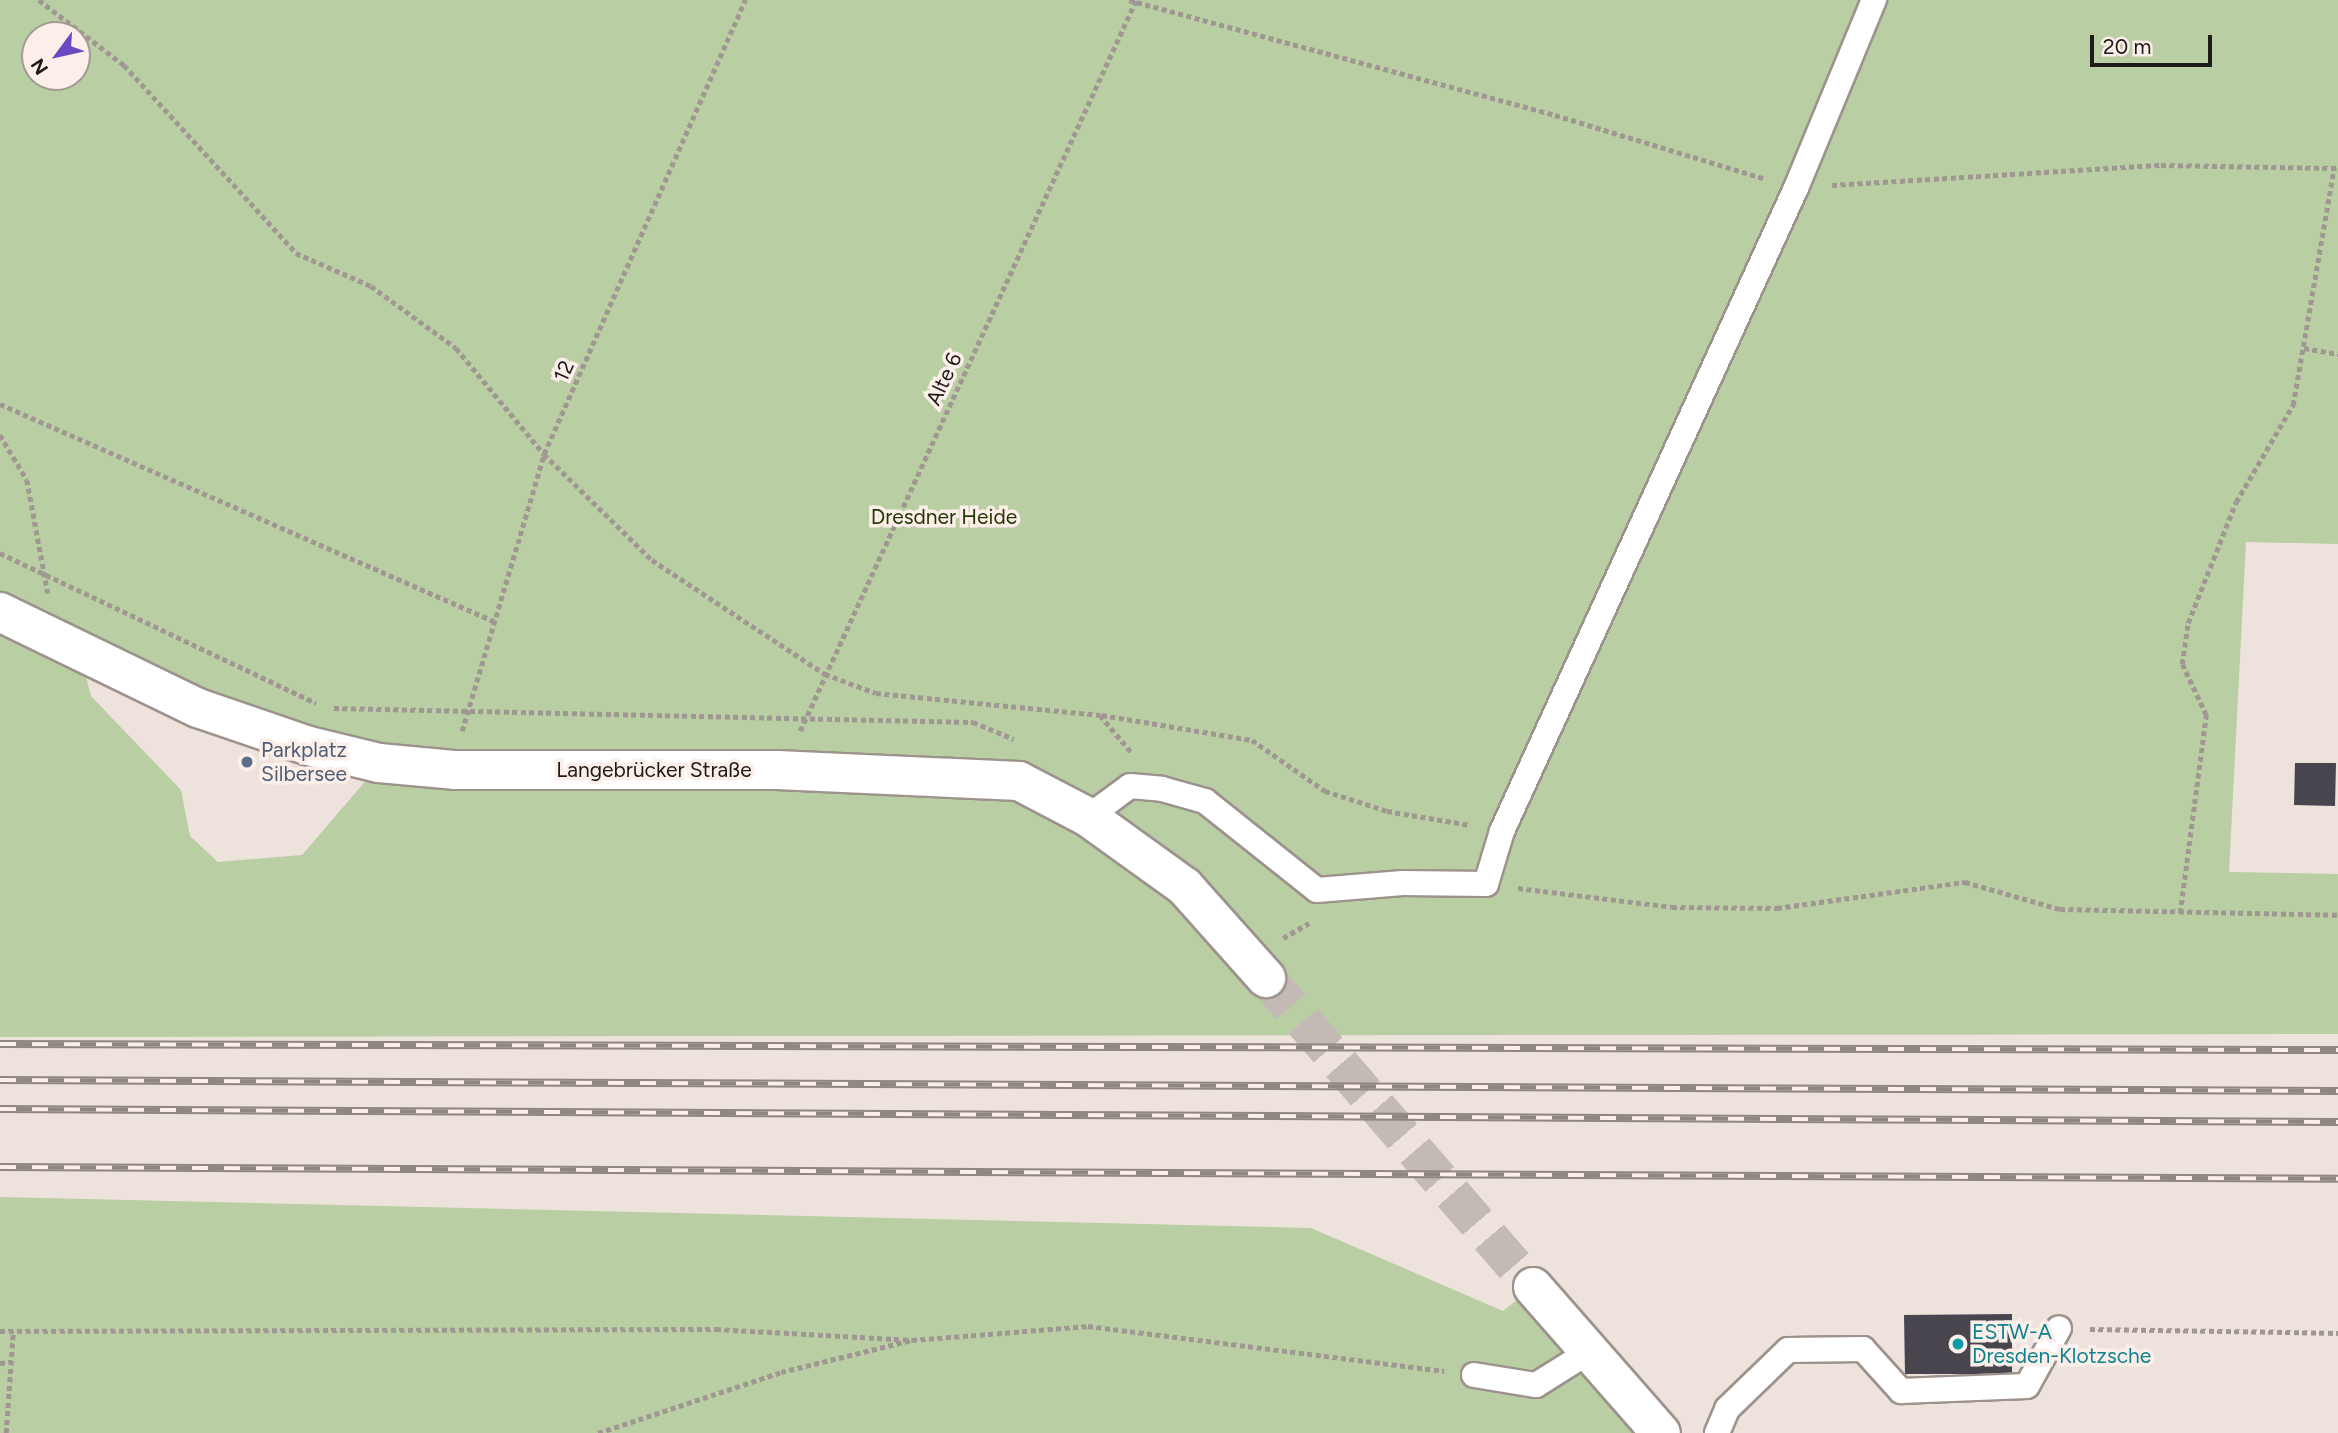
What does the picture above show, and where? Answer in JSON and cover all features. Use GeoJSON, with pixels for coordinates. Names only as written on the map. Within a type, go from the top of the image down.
{"type":"FeatureCollection","features":[{"type":"Feature","properties":{"kind":"main road","name":"Langebrücker Straße"},"geometry":{"type":"LineString","coordinates":[[0,612],[198,708],[309,746],[379,763],[454,770],[778,770],[1020,781],[1088,817],[1185,887],[1266,978]]}},
{"type":"Feature","properties":{"kind":"main road"},"geometry":{"type":"LineString","coordinates":[[1533,1287],[1587,1353],[1661,1433]]}},
{"type":"Feature","properties":{"kind":"lane"},"geometry":{"type":"LineString","coordinates":[[1088,817],[1129,786],[1162,789],[1205,801],[1317,890],[1403,883],[1486,884],[1502,831],[1796,188],[1874,0]]}},
{"type":"Feature","properties":{"kind":"lane"},"geometry":{"type":"LineString","coordinates":[[1717,1433],[1727,1409],[1788,1350],[1863,1349],[1901,1391],[2027,1386],[2059,1328]]}},
{"type":"Feature","properties":{"kind":"lane"},"geometry":{"type":"LineString","coordinates":[[1474,1375],[1536,1385],[1587,1353]]}},
{"type":"Feature","properties":{"kind":"path"},"geometry":{"type":"LineString","coordinates":[[39,0],[124,65],[296,253],[371,286],[456,348],[544,454],[652,561],[825,674],[876,693],[1100,715],[1252,740],[1325,791],[1387,811],[1502,831]]}},
{"type":"Feature","properties":{"kind":"path","name":"12"},"geometry":{"type":"LineString","coordinates":[[454,770],[467,710],[496,622],[544,454],[745,0]]}},
{"type":"Feature","properties":{"kind":"path"},"geometry":{"type":"LineString","coordinates":[[1133,1],[1555,115],[1796,188],[2161,165],[2336,168],[2293,405],[2236,502],[2188,623],[2182,664],[2206,715],[2180,913]]}},
{"type":"Feature","properties":{"kind":"path","name":"Alte 6"},"geometry":{"type":"LineString","coordinates":[[778,770],[825,674],[1133,1]]}},
{"type":"Feature","properties":{"kind":"path"},"geometry":{"type":"LineString","coordinates":[[2304,348],[2338,354]]}},
{"type":"Feature","properties":{"kind":"path"},"geometry":{"type":"LineString","coordinates":[[0,404],[496,622]]}},
{"type":"Feature","properties":{"kind":"path"},"geometry":{"type":"LineString","coordinates":[[0,435],[27,480],[47,577],[48,635]]}},
{"type":"Feature","properties":{"kind":"path"},"geometry":{"type":"LineString","coordinates":[[1100,715],[1162,789]]}},
{"type":"Feature","properties":{"kind":"path"},"geometry":{"type":"LineString","coordinates":[[1486,884],[1672,907],[1777,908],[1965,882],[2060,909],[2338,915]]}},
{"type":"Feature","properties":{"kind":"path"},"geometry":{"type":"LineString","coordinates":[[0,1331],[716,1329],[912,1340],[1088,1326],[1474,1375]]}},
{"type":"Feature","properties":{"kind":"path"},"geometry":{"type":"LineString","coordinates":[[2059,1328],[2338,1333]]}},
{"type":"Feature","properties":{"kind":"path"},"geometry":{"type":"LineString","coordinates":[[6,1433],[13,1332]]}},
{"type":"Feature","properties":{"kind":"path"},"geometry":{"type":"LineString","coordinates":[[598,1433],[781,1372],[912,1340]]}},
{"type":"Feature","properties":{"kind":"path"},"geometry":{"type":"LineString","coordinates":[[0,1363],[12,1362]]}},
{"type":"Feature","properties":{"kind":"green space","name":"Dresdner Heide"},"geometry":{"type":"Polygon","coordinates":[[[0,0],[2338,0],[2338,544],[2246,542],[2229,872],[2338,874],[2338,1034],[0,1037],[0,0]],[[82,661],[91,696],[181,790],[190,836],[218,862],[302,855],[375,770],[82,661]]]}},
{"type":"Feature","properties":{"kind":"green space"},"geometry":{"type":"Polygon","coordinates":[[[0,1197],[1311,1228],[1503,1311],[1527,1292],[1648,1433],[0,1433],[0,1197]]]}},
{"type":"Feature","properties":{"kind":"building"},"geometry":{"type":"Polygon","coordinates":[[[2295,763],[2336,763],[2335,806],[2294,805],[2295,763]]]}},
{"type":"Feature","properties":{"kind":"building","name":"ESTW-A Dresden-Klotzsche"},"geometry":{"type":"Polygon","coordinates":[[[2012,1314],[2012,1374],[1905,1374],[1904,1315],[2012,1314]]]}},
{"type":"Feature","properties":{"kind":"tunnel"},"geometry":{"type":"LineString","coordinates":[[1266,978],[1533,1287]]}},
{"type":"Feature","properties":{"kind":"railway"},"geometry":{"type":"LineString","coordinates":[[0,1044],[2338,1050]]}},
{"type":"Feature","properties":{"kind":"railway"},"geometry":{"type":"LineString","coordinates":[[0,1080],[2338,1091]]}},
{"type":"Feature","properties":{"kind":"railway"},"geometry":{"type":"LineString","coordinates":[[0,1109],[2338,1122]]}},
{"type":"Feature","properties":{"kind":"railway"},"geometry":{"type":"LineString","coordinates":[[0,1167],[2338,1179]]}},
{"type":"Feature","properties":{"kind":"place","name":"Parkplatz Silbersee"},"geometry":{"type":"Point","coordinates":[247,762]}},
{"type":"Feature","properties":{"kind":"place","name":"ESTW-A Dresden-Klotzsche"},"geometry":{"type":"Point","coordinates":[1958,1344]}}]}
